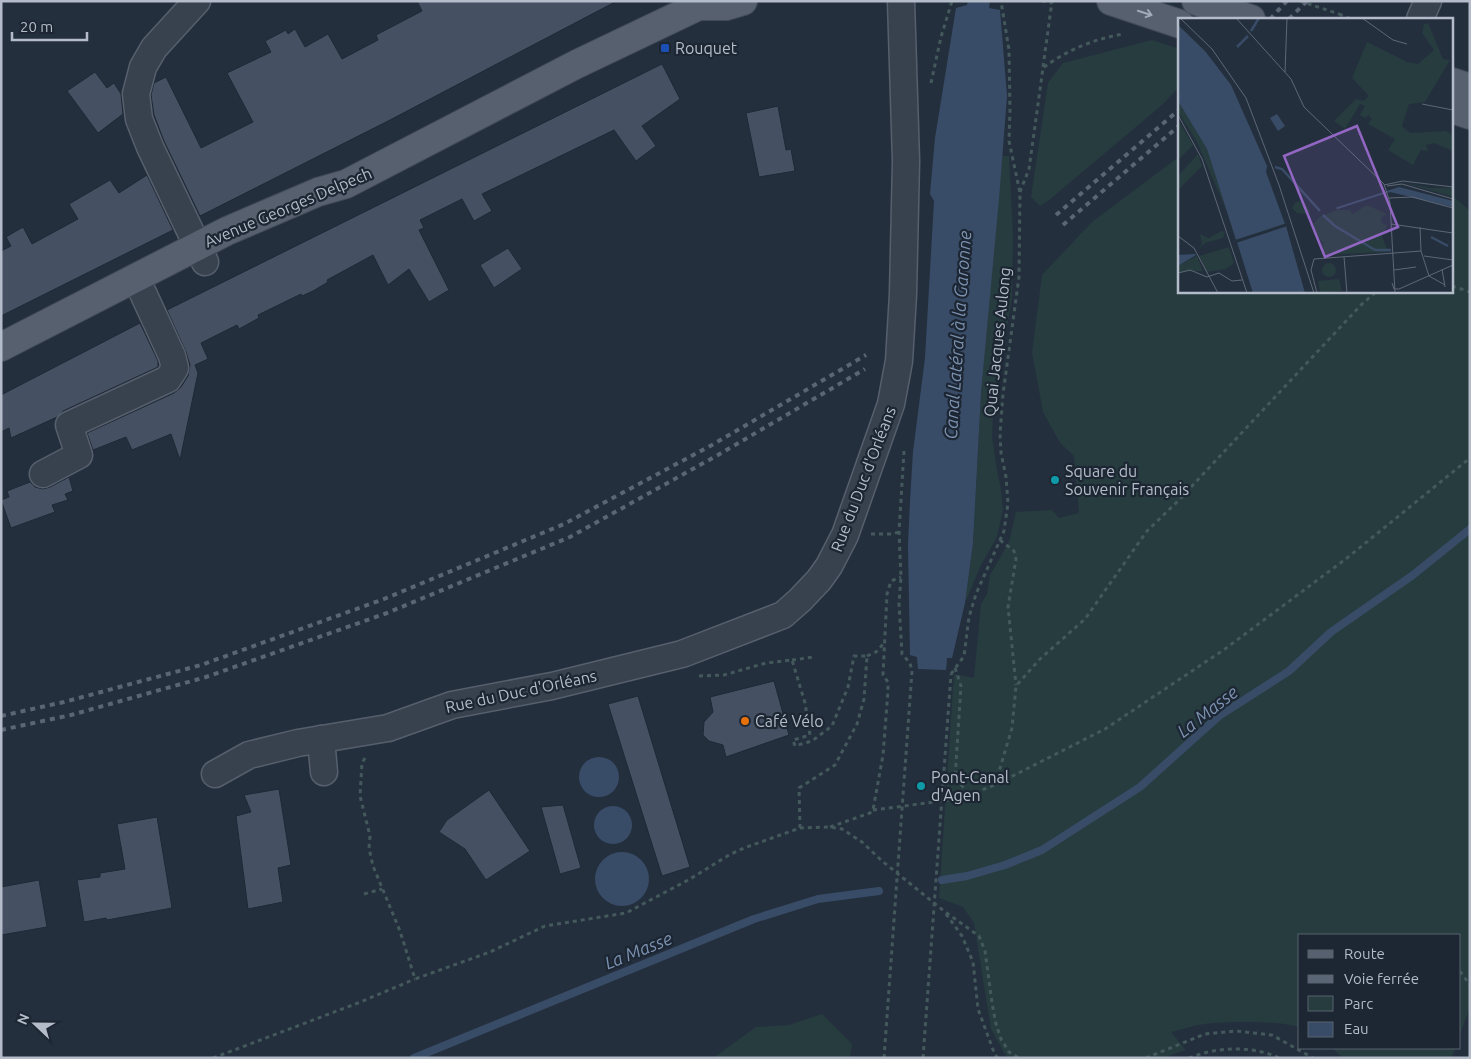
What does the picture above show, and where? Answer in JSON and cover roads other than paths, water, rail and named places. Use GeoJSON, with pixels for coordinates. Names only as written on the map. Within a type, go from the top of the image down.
{"type":"FeatureCollection","features":[{"type":"Feature","properties":{"kind":"main road"},"geometry":{"type":"LineString","coordinates":[[1110,1],[1178,23]]}},
{"type":"Feature","properties":{"kind":"main road"},"geometry":{"type":"LineString","coordinates":[[705,4],[726,6],[742,2]]}},
{"type":"Feature","properties":{"kind":"main road","name":"Avenue Georges Delpech"},"geometry":{"type":"LineString","coordinates":[[1,347],[201,254],[318,192],[346,184],[577,64],[705,4]]}},
{"type":"Feature","properties":{"kind":"main road"},"geometry":{"type":"LineString","coordinates":[[1204,4],[1248,18]]}},
{"type":"Feature","properties":{"kind":"main road"},"geometry":{"type":"LineString","coordinates":[[1454,83],[1470,88]]}},
{"type":"Feature","properties":{"kind":"main road"},"geometry":{"type":"LineString","coordinates":[[1454,110],[1470,114]]}},
{"type":"Feature","properties":{"kind":"main road"},"geometry":{"type":"LineString","coordinates":[[1,363],[143,293],[201,254]]}},
{"type":"Feature","properties":{"kind":"street"},"geometry":{"type":"LineString","coordinates":[[197,1],[154,48],[143,67],[136,94],[138,119],[201,254]]}},
{"type":"Feature","properties":{"kind":"street","name":"Rue du Duc d'Orléans"},"geometry":{"type":"LineString","coordinates":[[215,774],[249,755],[298,743],[388,728],[452,705],[552,686],[682,654],[783,614],[819,580],[829,566],[845,535],[892,404],[899,361],[903,294],[906,160],[901,1]]}},
{"type":"Feature","properties":{"kind":"street"},"geometry":{"type":"LineString","coordinates":[[1420,18],[1428,1]]}},
{"type":"Feature","properties":{"kind":"street"},"geometry":{"type":"LineString","coordinates":[[42,474],[78,455],[69,425],[168,379],[175,368],[172,356],[143,293]]}},
{"type":"Feature","properties":{"kind":"street"},"geometry":{"type":"LineString","coordinates":[[321,739],[324,772]]}},
{"type":"Feature","properties":{"kind":"water","name":"Canal Latéral à la Garonne"},"geometry":{"type":"Polygon","coordinates":[[[968,1],[990,1],[989,8],[1000,10],[1007,96],[981,393],[973,543],[965,603],[952,658],[947,658],[918,1058],[890,1058],[918,669],[917,657],[910,655],[908,545],[913,452],[925,358],[934,201],[930,194],[935,138],[956,8],[967,5],[968,1]]]}},
{"type":"Feature","properties":{"kind":"water"},"geometry":{"type":"Polygon","coordinates":[[[599,757],[613,763],[619,777],[613,791],[599,797],[585,791],[579,777],[585,763],[599,757]]]}},
{"type":"Feature","properties":{"kind":"water"},"geometry":{"type":"Polygon","coordinates":[[[613,806],[627,811],[632,825],[627,839],[613,844],[599,839],[594,825],[599,811],[613,806]]]}},
{"type":"Feature","properties":{"kind":"water"},"geometry":{"type":"Polygon","coordinates":[[[622,852],[632,854],[641,860],[647,869],[649,879],[647,889],[641,898],[632,904],[622,906],[612,904],[603,898],[597,889],[595,879],[597,869],[603,860],[612,854],[622,852]]]}},
{"type":"Feature","properties":{"kind":"waterway","name":"La Masse"},"geometry":{"type":"LineString","coordinates":[[942,880],[967,876],[1005,865],[1042,850],[1140,787],[1219,716],[1289,671],[1331,632],[1413,575],[1470,529]]}},
{"type":"Feature","properties":{"kind":"waterway","name":"La Masse"},"geometry":{"type":"LineString","coordinates":[[414,1058],[754,919],[818,899],[879,891]]}},
{"type":"Feature","properties":{"kind":"railway"},"geometry":{"type":"LineString","coordinates":[[1271,18],[1287,1]]}},
{"type":"Feature","properties":{"kind":"railway"},"geometry":{"type":"LineString","coordinates":[[1290,18],[1307,1]]}},
{"type":"Feature","properties":{"kind":"railway"},"geometry":{"type":"LineString","coordinates":[[1056,215],[1178,111]]}},
{"type":"Feature","properties":{"kind":"railway"},"geometry":{"type":"LineString","coordinates":[[1063,225],[1178,127]]}},
{"type":"Feature","properties":{"kind":"railway"},"geometry":{"type":"LineString","coordinates":[[1,716],[64,702],[201,665],[384,599],[564,524],[712,445],[866,355]]}},
{"type":"Feature","properties":{"kind":"railway"},"geometry":{"type":"LineString","coordinates":[[1,730],[71,715],[206,677],[387,613],[570,537],[718,455],[865,369]]}},
{"type":"Feature","properties":{"kind":"place","name":"Rouquet"},"geometry":{"type":"Point","coordinates":[665,48]}},
{"type":"Feature","properties":{"kind":"place","name":"Square du Souvenir Français"},"geometry":{"type":"Point","coordinates":[1055,480]}},
{"type":"Feature","properties":{"kind":"place","name":"Café Vélo"},"geometry":{"type":"Point","coordinates":[745,721]}},
{"type":"Feature","properties":{"kind":"place","name":"Pont-Canal d'Agen"},"geometry":{"type":"Point","coordinates":[921,786]}}]}
